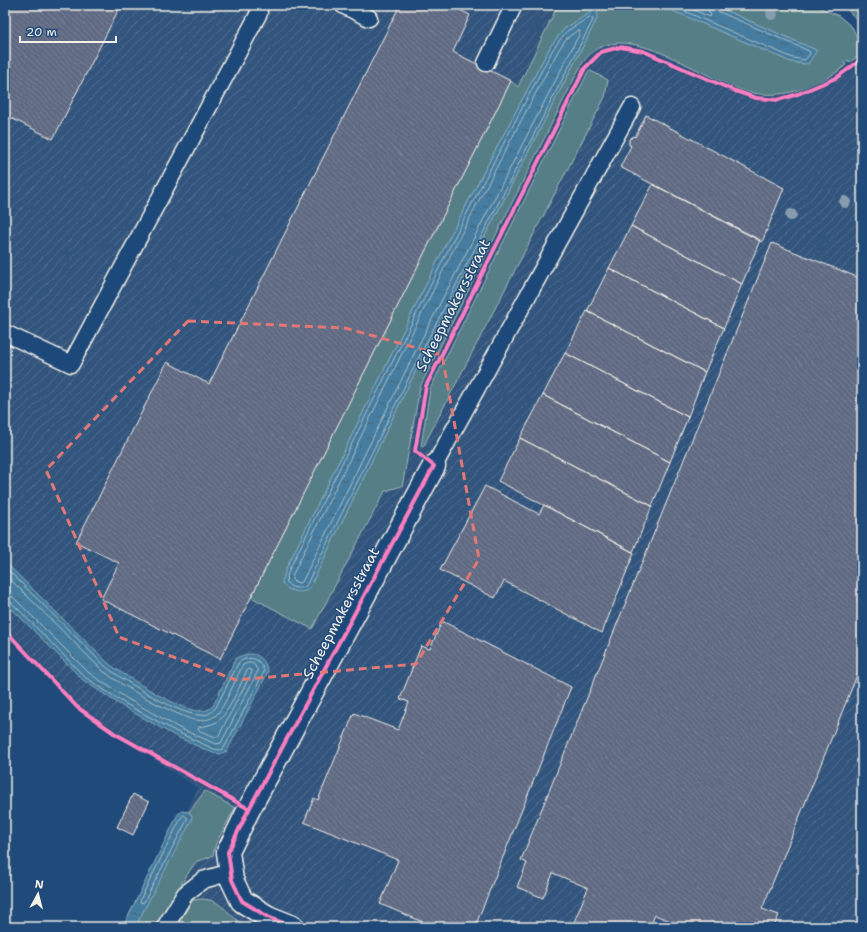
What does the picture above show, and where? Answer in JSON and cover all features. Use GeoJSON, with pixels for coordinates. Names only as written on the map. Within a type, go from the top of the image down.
{"type":"FeatureCollection","features":[{"type":"Feature","properties":{"kind":"street","name":"Scheepmakersstraat"},"geometry":{"type":"LineString","coordinates":[[293,927],[268,917],[242,900],[232,880],[228,852],[249,809],[434,466]]}},
{"type":"Feature","properties":{"kind":"lane"},"geometry":{"type":"LineString","coordinates":[[5,334],[71,364],[259,13],[258,5]]}},
{"type":"Feature","properties":{"kind":"lane"},"geometry":{"type":"LineString","coordinates":[[343,5],[369,18]]}},
{"type":"Feature","properties":{"kind":"lane"},"geometry":{"type":"LineString","coordinates":[[486,63],[514,5]]}},
{"type":"Feature","properties":{"kind":"lane","name":"Scheepmakersstraat"},"geometry":{"type":"LineString","coordinates":[[434,466],[632,107]]}},
{"type":"Feature","properties":{"kind":"lane"},"geometry":{"type":"LineString","coordinates":[[165,927],[185,894],[203,880],[231,872]]}},
{"type":"Feature","properties":{"kind":"highlighted area"},"geometry":{"type":"Polygon","coordinates":[[[188,321],[345,328],[442,355],[479,559],[416,664],[236,680],[119,637],[46,470],[188,321]]]}},
{"type":"Feature","properties":{"kind":"shaded area"},"geometry":{"type":"Polygon","coordinates":[[[5,5],[715,5],[732,15],[862,57],[862,927],[128,927],[198,788],[78,710],[5,631],[5,5]]]}},
{"type":"Feature","properties":{"kind":"green space"},"geometry":{"type":"Polygon","coordinates":[[[558,5],[660,5],[791,62],[805,64],[816,50],[713,5],[814,5],[839,16],[852,27],[862,47],[862,53],[850,62],[848,60],[844,63],[846,65],[825,79],[802,89],[778,94],[753,93],[733,87],[661,53],[637,45],[614,43],[595,50],[579,69],[420,387],[402,486],[385,491],[312,629],[251,597],[511,81],[518,87],[558,5]],[[593,11],[564,29],[550,47],[450,236],[286,569],[282,583],[288,589],[301,591],[309,589],[424,354],[597,19],[593,11]]]}},
{"type":"Feature","properties":{"kind":"green space"},"geometry":{"type":"Polygon","coordinates":[[[845,5],[862,5],[862,25],[848,11],[845,5]]]}},
{"type":"Feature","properties":{"kind":"green space"},"geometry":{"type":"Polygon","coordinates":[[[589,70],[608,80],[605,97],[423,447],[421,446],[430,389],[589,70]]]}},
{"type":"Feature","properties":{"kind":"green space"},"geometry":{"type":"Polygon","coordinates":[[[205,791],[235,808],[216,843],[213,855],[197,861],[194,864],[154,927],[135,927],[192,816],[189,812],[205,791]]]}},
{"type":"Feature","properties":{"kind":"green space"},"geometry":{"type":"Polygon","coordinates":[[[193,900],[210,900],[222,906],[242,924],[248,927],[176,927],[193,900]]]}},
{"type":"Feature","properties":{"kind":"water"},"geometry":{"type":"Polygon","coordinates":[[[660,5],[713,5],[816,50],[816,52],[808,64],[791,62],[660,5]]]}},
{"type":"Feature","properties":{"kind":"water"},"geometry":{"type":"Polygon","coordinates":[[[593,11],[598,13],[597,19],[424,354],[309,589],[302,592],[291,590],[282,583],[286,569],[450,236],[550,47],[564,29],[593,11]]]}},
{"type":"Feature","properties":{"kind":"water"},"geometry":{"type":"Polygon","coordinates":[[[5,562],[108,663],[154,693],[182,706],[193,710],[205,711],[213,706],[236,658],[247,654],[252,654],[264,661],[268,672],[227,751],[220,754],[213,753],[177,737],[122,706],[83,680],[5,602],[5,562]]]}},
{"type":"Feature","properties":{"kind":"water"},"geometry":{"type":"Polygon","coordinates":[[[182,811],[189,812],[192,816],[191,821],[135,927],[123,927],[178,814],[182,811]]]}},
{"type":"Feature","properties":{"kind":"building"},"geometry":{"type":"Polygon","coordinates":[[[5,5],[121,5],[53,139],[5,115],[5,5]]]}},
{"type":"Feature","properties":{"kind":"building"},"geometry":{"type":"Polygon","coordinates":[[[400,5],[450,5],[470,15],[453,52],[511,81],[220,659],[101,599],[119,563],[76,542],[167,362],[209,384],[400,5]]]}},
{"type":"Feature","properties":{"kind":"building"},"geometry":{"type":"Polygon","coordinates":[[[646,115],[784,188],[762,242],[620,167],[631,146],[629,145],[629,139],[634,136],[635,137],[646,115]]]}},
{"type":"Feature","properties":{"kind":"building"},"geometry":{"type":"Polygon","coordinates":[[[653,184],[760,240],[742,284],[631,226],[653,184]]]}},
{"type":"Feature","properties":{"kind":"building"},"geometry":{"type":"Polygon","coordinates":[[[631,226],[742,284],[724,328],[609,268],[631,226]]]}},
{"type":"Feature","properties":{"kind":"building"},"geometry":{"type":"Polygon","coordinates":[[[772,243],[862,279],[862,589],[857,601],[862,604],[862,663],[762,909],[779,915],[774,927],[685,927],[655,915],[650,927],[572,927],[588,888],[553,873],[543,898],[517,887],[527,863],[521,860],[772,243]]]}},
{"type":"Feature","properties":{"kind":"building"},"geometry":{"type":"Polygon","coordinates":[[[609,268],[724,328],[705,372],[587,311],[609,268]]]}},
{"type":"Feature","properties":{"kind":"building"},"geometry":{"type":"Polygon","coordinates":[[[587,311],[705,372],[688,417],[565,353],[587,311]]]}},
{"type":"Feature","properties":{"kind":"building"},"geometry":{"type":"Polygon","coordinates":[[[565,353],[688,417],[670,462],[543,395],[565,353]]]}},
{"type":"Feature","properties":{"kind":"building"},"geometry":{"type":"Polygon","coordinates":[[[543,395],[670,462],[652,506],[520,438],[543,395]]]}},
{"type":"Feature","properties":{"kind":"building"},"geometry":{"type":"Polygon","coordinates":[[[520,438],[652,506],[633,552],[498,481],[520,438]]]}},
{"type":"Feature","properties":{"kind":"building"},"geometry":{"type":"Polygon","coordinates":[[[485,486],[539,514],[544,505],[634,553],[602,633],[504,581],[495,598],[440,570],[485,486]]]}},
{"type":"Feature","properties":{"kind":"building"},"geometry":{"type":"Polygon","coordinates":[[[442,621],[571,687],[475,927],[435,927],[380,904],[398,860],[304,822],[314,798],[318,800],[354,713],[398,730],[409,702],[400,699],[421,646],[430,649],[442,621]]]}},
{"type":"Feature","properties":{"kind":"building"},"geometry":{"type":"Polygon","coordinates":[[[133,794],[149,802],[133,835],[117,827],[133,794]]]}},
{"type":"Feature","properties":{"kind":"cycle path"},"geometry":{"type":"LineString","coordinates":[[293,927],[268,917],[242,901],[232,880],[228,852],[249,809],[434,466],[415,451],[426,386],[585,68],[601,52],[620,47],[643,51],[735,91],[756,98],[778,100],[798,94],[836,78],[862,59]]}},
{"type":"Feature","properties":{"kind":"cycle path"},"geometry":{"type":"LineString","coordinates":[[5,630],[77,707],[114,733],[249,809]]}}]}
